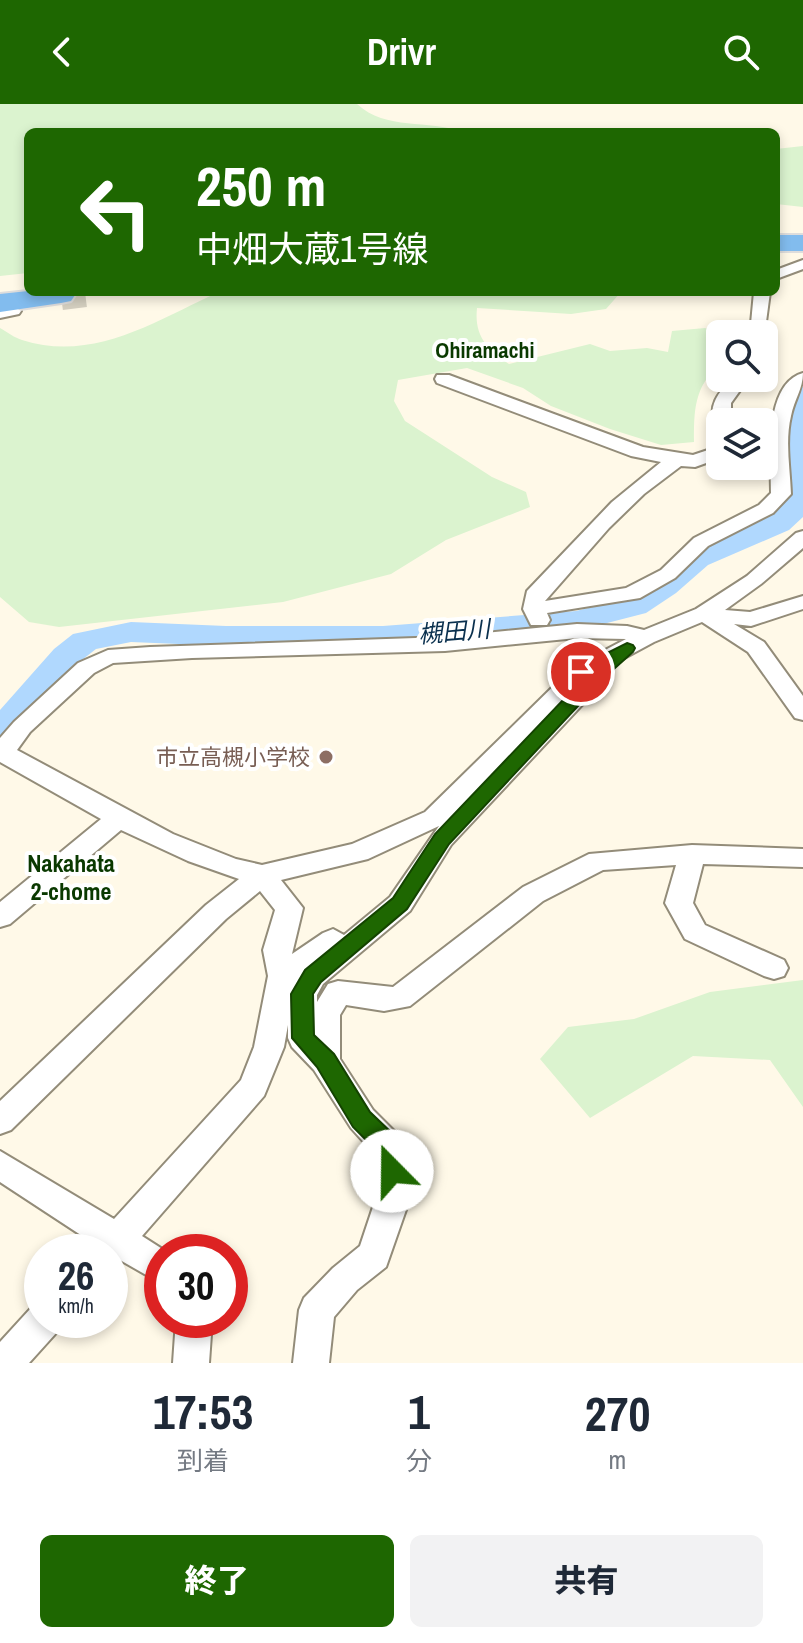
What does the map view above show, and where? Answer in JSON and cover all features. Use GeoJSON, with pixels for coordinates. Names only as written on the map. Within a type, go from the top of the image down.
{"type":"FeatureCollection","features":[{"type":"Feature","properties":{"kind":"highway"},"geometry":{"type":"LineString","coordinates":[[780,224],[803,223]]}},
{"type":"Feature","properties":{"kind":"highway"},"geometry":{"type":"LineString","coordinates":[[780,243],[803,243]]}},
{"type":"Feature","properties":{"kind":"highway"},"geometry":{"type":"LineString","coordinates":[[0,282],[24,279]]}},
{"type":"Feature","properties":{"kind":"highway"},"geometry":{"type":"LineString","coordinates":[[4,309],[57,296]]}},
{"type":"Feature","properties":{"kind":"street"},"geometry":{"type":"LineString","coordinates":[[780,273],[803,264]]}},
{"type":"Feature","properties":{"kind":"street"},"geometry":{"type":"LineString","coordinates":[[759,320],[760,300]]}},
{"type":"Feature","properties":{"kind":"street"},"geometry":{"type":"LineString","coordinates":[[535,611],[632,593],[668,574],[701,542],[766,509],[781,494],[780,422],[785,402],[803,378]]}},
{"type":"Feature","properties":{"kind":"street"},"geometry":{"type":"LineString","coordinates":[[443,379],[638,452],[677,460],[695,461],[706,457]]}},
{"type":"Feature","properties":{"kind":"street"},"geometry":{"type":"LineString","coordinates":[[545,634],[535,611],[535,596],[592,533],[653,476],[677,460]]}},
{"type":"Feature","properties":{"kind":"street"},"geometry":{"type":"LineString","coordinates":[[636,643],[630,631],[545,634],[444,644],[108,657],[86,668],[33,717],[6,745],[4,758],[228,868],[262,875],[359,852],[434,818],[581,672],[636,643],[704,614],[754,580],[803,537]]}},
{"type":"Feature","properties":{"kind":"street"},"geometry":{"type":"LineString","coordinates":[[704,614],[751,619],[803,602]]}},
{"type":"Feature","properties":{"kind":"street"},"geometry":{"type":"LineString","coordinates":[[704,614],[756,647],[803,713]]}},
{"type":"Feature","properties":{"kind":"street"},"geometry":{"type":"LineString","coordinates":[[306,1345],[317,1310],[345,1279],[374,1256],[391,1204],[392,1171],[384,1142],[362,1119],[325,1061],[303,1038],[302,994],[313,976],[400,904],[442,839],[600,673],[636,643]]}},
{"type":"Feature","properties":{"kind":"street"},"geometry":{"type":"LineString","coordinates":[[0,917],[120,817]]}},
{"type":"Feature","properties":{"kind":"street"},"geometry":{"type":"LineString","coordinates":[[325,1061],[325,1014],[338,992],[384,1000],[400,998],[533,894],[598,861],[692,854],[803,858]]}},
{"type":"Feature","properties":{"kind":"street"},"geometry":{"type":"LineString","coordinates":[[692,854],[679,903],[695,932],[774,968]]}},
{"type":"Feature","properties":{"kind":"street"},"geometry":{"type":"LineString","coordinates":[[123,1234],[253,1087],[269,1047],[282,976],[277,950],[289,908],[262,875]]}},
{"type":"Feature","properties":{"kind":"street"},"geometry":{"type":"LineString","coordinates":[[0,1121],[216,912],[262,875]]}},
{"type":"Feature","properties":{"kind":"street"},"geometry":{"type":"LineString","coordinates":[[282,976],[333,940],[367,929]]}},
{"type":"Feature","properties":{"kind":"street"},"geometry":{"type":"LineString","coordinates":[[0,1165],[95,1234]]}},
{"type":"Feature","properties":{"kind":"street"},"geometry":{"type":"LineString","coordinates":[[5,1363],[28,1338]]}},
{"type":"Feature","properties":{"kind":"street"},"geometry":{"type":"LineString","coordinates":[[191,1363],[193,1338]]}},
{"type":"Feature","properties":{"kind":"green space"},"geometry":{"type":"Polygon","coordinates":[[[0,104],[357,104],[381,118],[450,128],[24,128],[24,273],[0,276],[0,104]]]}},
{"type":"Feature","properties":{"kind":"green space"},"geometry":{"type":"Polygon","coordinates":[[[803,146],[803,207],[780,204],[780,149],[803,146]]]}},
{"type":"Feature","properties":{"kind":"green space"},"geometry":{"type":"Polygon","coordinates":[[[211,296],[617,296],[606,309],[571,314],[477,308],[478,326],[488,347],[509,364],[590,344],[610,351],[647,348],[668,352],[672,331],[705,328],[706,380],[697,400],[694,442],[661,445],[551,406],[523,388],[467,368],[398,380],[394,401],[405,421],[492,477],[526,492],[530,507],[446,540],[391,574],[283,602],[59,627],[29,622],[0,597],[0,328],[19,339],[49,346],[74,346],[124,335],[211,296]]]}},
{"type":"Feature","properties":{"kind":"green space"},"geometry":{"type":"Polygon","coordinates":[[[803,980],[803,1107],[770,1060],[693,1056],[590,1118],[540,1059],[568,1027],[634,1019],[710,992],[803,980]]]}},
{"type":"Feature","properties":{"kind":"waterway","name":"槻田川"},"geometry":{"type":"LineString","coordinates":[[0,732],[66,656],[85,641],[131,632],[226,636],[383,636],[576,621],[635,606],[665,586],[697,558],[778,524],[802,502],[800,481],[791,452],[790,430],[803,395]]}},
{"type":"Feature","properties":{"kind":"place","name":"市立高槻小学校"},"geometry":{"type":"Point","coordinates":[326,757]}},
{"type":"Feature","properties":{"kind":"district","name":"Ohiramachi"},"geometry":{"type":"Point","coordinates":[485,350]}},
{"type":"Feature","properties":{"kind":"district","name":"Nakahata 2-chome"},"geometry":{"type":"Point","coordinates":[71,877]}},
{"type":"Feature","properties":{"kind":"route"},"geometry":{"type":"LineString","coordinates":[[392,1171],[384,1142],[362,1119],[325,1061],[303,1038],[302,994],[313,976],[400,904],[442,839],[627,648],[581,672]]}}]}
